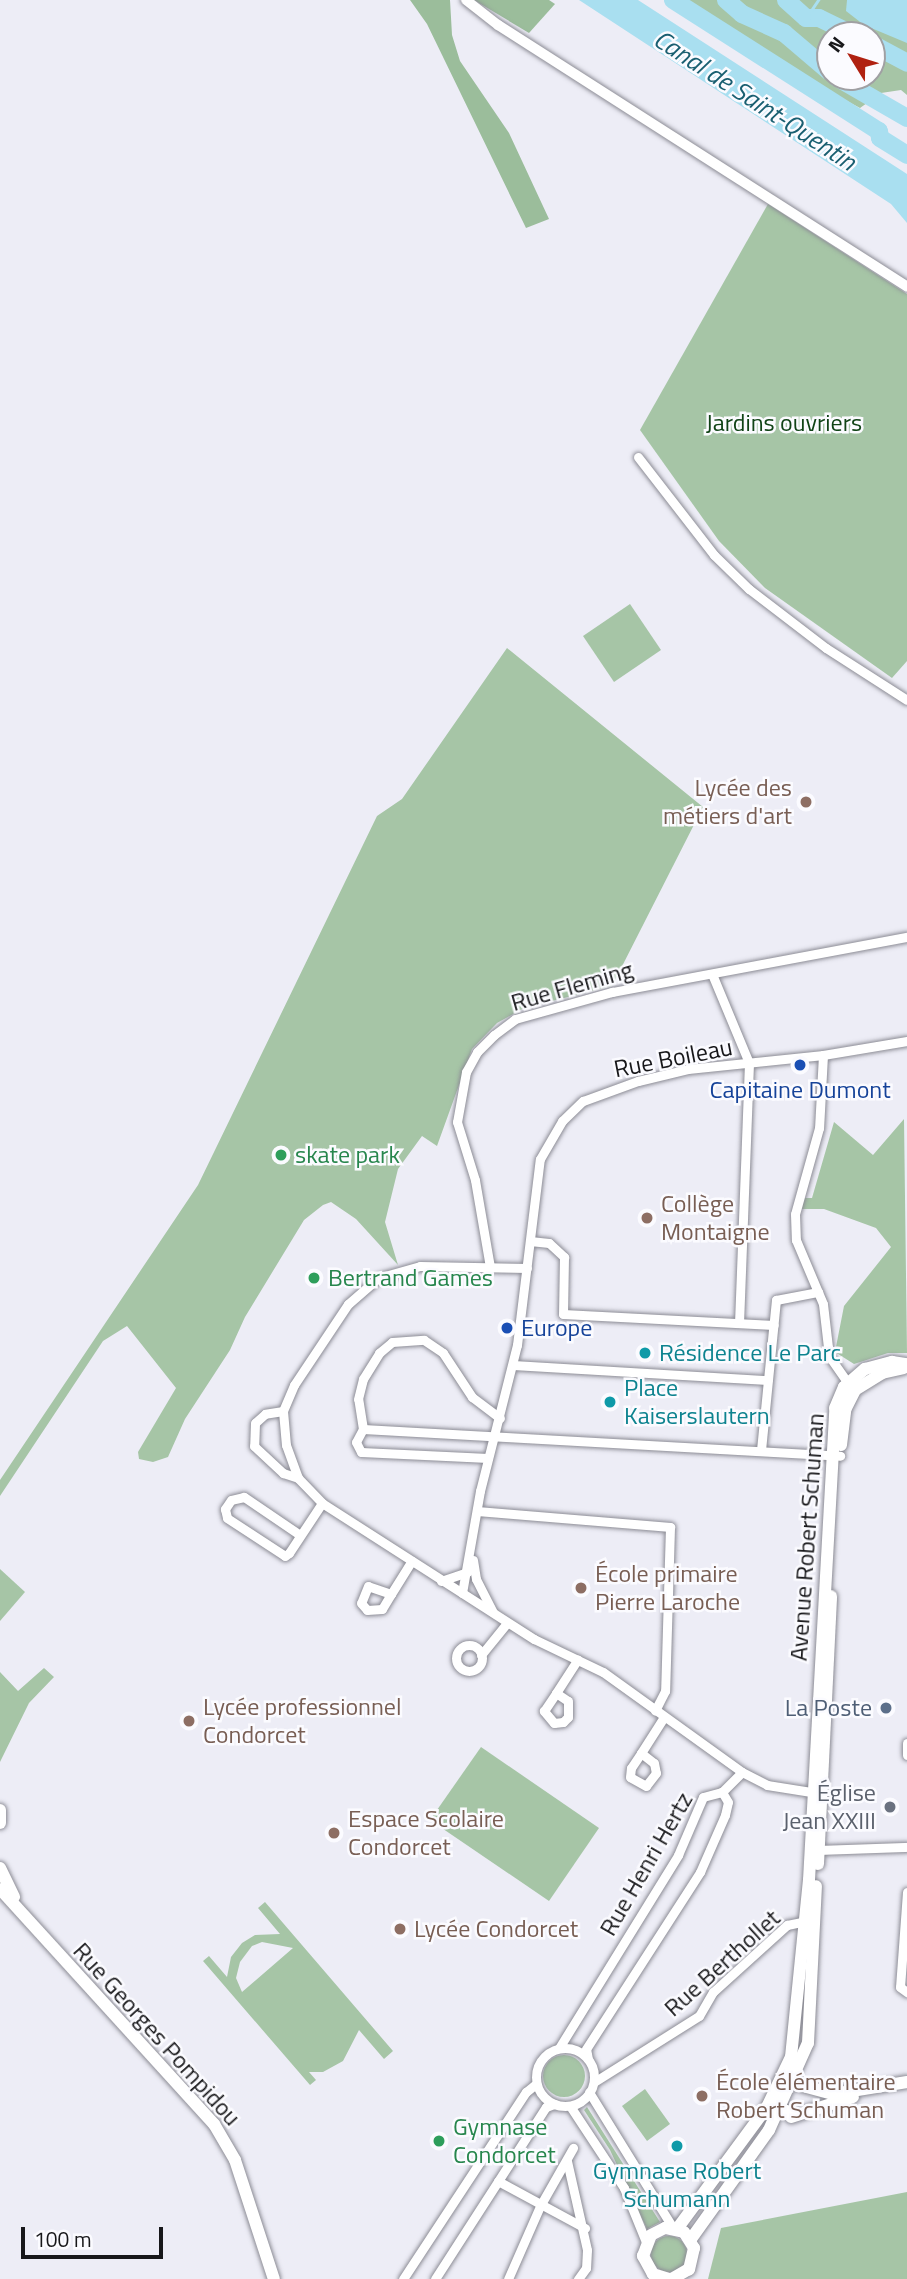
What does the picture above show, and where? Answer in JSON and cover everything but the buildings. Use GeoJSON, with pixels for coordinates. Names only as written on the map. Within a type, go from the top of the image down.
{"type":"FeatureCollection","features":[{"type":"Feature","properties":{"kind":"main road","name":"Avenue Robert Schuman"},"geometry":{"type":"LineString","coordinates":[[691,2239],[769,2130],[780,2109],[788,2082],[796,2037],[814,1849],[836,1455],[848,1384],[878,1364],[907,1366]]}},
{"type":"Feature","properties":{"kind":"main road"},"geometry":{"type":"LineString","coordinates":[[0,1810],[0,1822]]}},
{"type":"Feature","properties":{"kind":"main road","name":"Avenue Robert Schuman"},"geometry":{"type":"LineString","coordinates":[[675,2229],[718,2177],[788,2082],[805,2052],[812,2017],[814,1849]]}},
{"type":"Feature","properties":{"kind":"main road","name":"Rue Georges Pompidou"},"geometry":{"type":"LineString","coordinates":[[0,1868],[19,1907]]}},
{"type":"Feature","properties":{"kind":"main road","name":"Rue Georges Pompidou"},"geometry":{"type":"LineString","coordinates":[[0,1889],[214,2124],[235,2160],[274,2279]]}},
{"type":"Feature","properties":{"kind":"main road"},"geometry":{"type":"LineString","coordinates":[[805,2052],[807,2080],[823,2093]]}},
{"type":"Feature","properties":{"kind":"main road"},"geometry":{"type":"LineString","coordinates":[[788,2082],[823,2093],[870,2090],[907,2082]]}},
{"type":"Feature","properties":{"kind":"main road"},"geometry":{"type":"LineString","coordinates":[[769,2130],[796,2114],[820,2110],[870,2090]]}},
{"type":"Feature","properties":{"kind":"main road"},"geometry":{"type":"LineString","coordinates":[[780,2109],[796,2114]]}},
{"type":"Feature","properties":{"kind":"main road"},"geometry":{"type":"LineString","coordinates":[[675,2229],[691,2239],[693,2263],[684,2274],[663,2279],[646,2274],[643,2256],[646,2242],[657,2231],[675,2229]]}},
{"type":"Feature","properties":{"kind":"street"},"geometry":{"type":"LineString","coordinates":[[466,0],[498,25],[907,287]]}},
{"type":"Feature","properties":{"kind":"street"},"geometry":{"type":"LineString","coordinates":[[638,457],[714,555],[749,589],[826,648],[907,700]]}},
{"type":"Feature","properties":{"kind":"street","name":"Rue Fleming"},"geometry":{"type":"LineString","coordinates":[[490,1267],[475,1180],[457,1122],[470,1063],[485,1042],[515,1019],[612,992],[907,937]]}},
{"type":"Feature","properties":{"kind":"street"},"geometry":{"type":"LineString","coordinates":[[712,974],[749,1063],[739,1323]]}},
{"type":"Feature","properties":{"kind":"street","name":"Rue Boileau"},"geometry":{"type":"LineString","coordinates":[[462,1593],[488,1458],[513,1365],[540,1159],[555,1130],[583,1101],[638,1080],[907,1041]]}},
{"type":"Feature","properties":{"kind":"street"},"geometry":{"type":"LineString","coordinates":[[823,1055],[819,1128],[795,1214],[796,1240],[818,1292],[829,1356],[848,1384]]}},
{"type":"Feature","properties":{"kind":"street"},"geometry":{"type":"LineString","coordinates":[[530,1241],[549,1243],[564,1257],[563,1314],[774,1325]]}},
{"type":"Feature","properties":{"kind":"street"},"geometry":{"type":"LineString","coordinates":[[527,1268],[420,1266],[378,1278],[348,1304],[294,1385],[283,1412],[286,1444],[298,1478],[322,1503],[507,1623],[611,1677],[742,1772],[767,1785],[818,1793]]}},
{"type":"Feature","properties":{"kind":"street"},"geometry":{"type":"LineString","coordinates":[[761,1450],[776,1300],[818,1292]]}},
{"type":"Feature","properties":{"kind":"street"},"geometry":{"type":"LineString","coordinates":[[488,1458],[361,1452],[356,1442],[363,1429],[358,1399],[363,1379],[379,1353],[404,1338],[435,1346],[472,1397],[500,1418]]}},
{"type":"Feature","properties":{"kind":"street"},"geometry":{"type":"LineString","coordinates":[[513,1365],[768,1380]]}},
{"type":"Feature","properties":{"kind":"street"},"geometry":{"type":"LineString","coordinates":[[283,1412],[265,1414],[255,1423],[254,1446],[283,1473],[298,1478]]}},
{"type":"Feature","properties":{"kind":"street"},"geometry":{"type":"LineString","coordinates":[[363,1429],[836,1455]]}},
{"type":"Feature","properties":{"kind":"street"},"geometry":{"type":"LineString","coordinates":[[300,1535],[244,1497],[231,1500],[225,1509],[228,1518],[281,1555],[289,1553],[322,1503]]}},
{"type":"Feature","properties":{"kind":"street"},"geometry":{"type":"LineString","coordinates":[[477,1511],[670,1527],[665,1691],[655,1711]]}},
{"type":"Feature","properties":{"kind":"street","name":"Rue Boileau"},"geometry":{"type":"LineString","coordinates":[[472,1552],[475,1579],[495,1615]]}},
{"type":"Feature","properties":{"kind":"street"},"geometry":{"type":"LineString","coordinates":[[391,1594],[412,1561]]}},
{"type":"Feature","properties":{"kind":"street"},"geometry":{"type":"LineString","coordinates":[[441,1581],[467,1572]]}},
{"type":"Feature","properties":{"kind":"street"},"geometry":{"type":"LineString","coordinates":[[481,1655],[507,1623]]}},
{"type":"Feature","properties":{"kind":"street"},"geometry":{"type":"LineString","coordinates":[[556,1693],[578,1659]]}},
{"type":"Feature","properties":{"kind":"street"},"geometry":{"type":"LineString","coordinates":[[641,1753],[664,1717]]}},
{"type":"Feature","properties":{"kind":"street"},"geometry":{"type":"LineString","coordinates":[[907,1743],[907,1755]]}},
{"type":"Feature","properties":{"kind":"street"},"geometry":{"type":"LineString","coordinates":[[722,1792],[742,1772]]}},
{"type":"Feature","properties":{"kind":"street","name":"Rue Henri Hertz"},"geometry":{"type":"LineString","coordinates":[[559,2048],[678,1856],[703,1797],[722,1792],[727,1802],[724,1815],[700,1872],[586,2049],[588,2059]]}},
{"type":"Feature","properties":{"kind":"street"},"geometry":{"type":"LineString","coordinates":[[814,1849],[907,1847]]}},
{"type":"Feature","properties":{"kind":"street"},"geometry":{"type":"LineString","coordinates":[[907,1892],[900,1987],[907,1992]]}},
{"type":"Feature","properties":{"kind":"street","name":"Rue Berthollet"},"geometry":{"type":"LineString","coordinates":[[593,2082],[699,2016],[713,1993],[787,1925],[806,1921]]}},
{"type":"Feature","properties":{"kind":"street"},"geometry":{"type":"LineString","coordinates":[[402,2279],[526,2092],[536,2084],[542,2059],[559,2048],[575,2049],[588,2059],[593,2082],[589,2092],[570,2106],[554,2104],[546,2107],[435,2279]]}},
{"type":"Feature","properties":{"kind":"street"},"geometry":{"type":"LineString","coordinates":[[536,2084],[554,2104]]}},
{"type":"Feature","properties":{"kind":"street"},"geometry":{"type":"LineString","coordinates":[[589,2092],[675,2229]]}},
{"type":"Feature","properties":{"kind":"street"},"geometry":{"type":"LineString","coordinates":[[570,2106],[624,2188],[646,2242]]}},
{"type":"Feature","properties":{"kind":"street"},"geometry":{"type":"LineString","coordinates":[[508,2279],[540,2206],[573,2148]]}},
{"type":"Feature","properties":{"kind":"street"},"geometry":{"type":"LineString","coordinates":[[567,2161],[585,2228],[588,2263],[578,2279]]}},
{"type":"Feature","properties":{"kind":"street"},"geometry":{"type":"LineString","coordinates":[[498,2181],[585,2228]]}},
{"type":"Feature","properties":{"kind":"green space"},"geometry":{"type":"Polygon","coordinates":[[[410,0],[450,0],[452,35],[460,61],[509,133],[549,219],[526,228],[427,24],[410,0]]]}},
{"type":"Feature","properties":{"kind":"green space"},"geometry":{"type":"Polygon","coordinates":[[[474,0],[549,0],[555,4],[529,33],[474,0]]]}},
{"type":"Feature","properties":{"kind":"green space"},"geometry":{"type":"Polygon","coordinates":[[[681,0],[907,0],[907,95],[901,90],[881,93],[860,108],[828,91],[886,91],[886,21],[816,21],[816,84],[681,0]]]}},
{"type":"Feature","properties":{"kind":"green space","name":"Jardins ouvriers"},"geometry":{"type":"Polygon","coordinates":[[[768,204],[907,294],[907,661],[892,678],[765,588],[719,541],[640,430],[768,204]]]}},
{"type":"Feature","properties":{"kind":"green space"},"geometry":{"type":"Polygon","coordinates":[[[630,604],[661,650],[614,682],[583,636],[630,604]]]}},
{"type":"Feature","properties":{"kind":"green space"},"geometry":{"type":"Polygon","coordinates":[[[507,648],[703,807],[612,986],[524,1008],[497,1023],[472,1049],[437,1146],[422,1136],[398,1169],[385,1222],[398,1265],[356,1219],[331,1202],[304,1220],[245,1317],[230,1350],[185,1419],[168,1457],[153,1462],[139,1459],[138,1452],[176,1388],[127,1326],[103,1341],[0,1496],[0,1480],[198,1185],[377,816],[402,799],[507,648]]]}},
{"type":"Feature","properties":{"kind":"green space"},"geometry":{"type":"Polygon","coordinates":[[[904,1119],[907,1353],[888,1353],[854,1364],[835,1352],[844,1306],[891,1247],[876,1228],[824,1209],[802,1209],[803,1204],[805,1198],[812,1198],[834,1122],[873,1155],[904,1119]]]}},
{"type":"Feature","properties":{"kind":"green space"},"geometry":{"type":"Polygon","coordinates":[[[0,1569],[25,1592],[0,1621],[0,1569]]]}},
{"type":"Feature","properties":{"kind":"green space"},"geometry":{"type":"Polygon","coordinates":[[[44,1668],[54,1677],[29,1703],[0,1762],[0,1672],[18,1691],[44,1668]]]}},
{"type":"Feature","properties":{"kind":"green space"},"geometry":{"type":"Polygon","coordinates":[[[481,1747],[599,1828],[549,1901],[430,1820],[481,1747]]]}},
{"type":"Feature","properties":{"kind":"green space"},"geometry":{"type":"Polygon","coordinates":[[[265,1902],[393,2051],[384,2059],[359,2030],[343,2061],[323,2072],[309,2072],[316,2080],[310,2085],[203,1961],[209,1956],[227,1977],[231,1957],[242,1943],[255,1935],[280,1934],[258,1908],[265,1902]],[[262,1942],[252,1946],[240,1962],[236,1978],[242,1992],[293,1948],[262,1942]]]}},
{"type":"Feature","properties":{"kind":"green space"},"geometry":{"type":"Polygon","coordinates":[[[564,2055],[579,2061],[585,2076],[579,2091],[564,2097],[549,2091],[543,2076],[549,2061],[564,2055]]]}},
{"type":"Feature","properties":{"kind":"green space"},"geometry":{"type":"Polygon","coordinates":[[[645,2089],[670,2124],[647,2141],[622,2106],[645,2089]]]}},
{"type":"Feature","properties":{"kind":"green space"},"geometry":{"type":"Polygon","coordinates":[[[587,2107],[660,2222],[647,2229],[610,2150],[584,2110],[587,2107]]]}},
{"type":"Feature","properties":{"kind":"green space"},"geometry":{"type":"Polygon","coordinates":[[[907,2192],[907,2279],[708,2279],[721,2228],[907,2192]]]}},
{"type":"Feature","properties":{"kind":"green space"},"geometry":{"type":"Polygon","coordinates":[[[669,2236],[682,2241],[687,2254],[682,2267],[669,2272],[656,2267],[651,2254],[656,2241],[669,2236]]]}},
{"type":"Feature","properties":{"kind":"water","name":"Canal de Saint-Quentin"},"geometry":{"type":"Polygon","coordinates":[[[579,0],[638,0],[907,174],[907,223],[891,204],[579,0]]]}},
{"type":"Feature","properties":{"kind":"water"},"geometry":{"type":"Polygon","coordinates":[[[847,0],[907,0],[907,43],[886,34],[886,21],[859,21],[846,11],[847,0]]]}},
{"type":"Feature","properties":{"kind":"waterway"},"geometry":{"type":"LineString","coordinates":[[673,0],[879,131],[880,138],[907,155]]}},
{"type":"Feature","properties":{"kind":"waterway"},"geometry":{"type":"LineString","coordinates":[[726,0],[742,14],[784,33],[816,60]]}},
{"type":"Feature","properties":{"kind":"waterway"},"geometry":{"type":"LineString","coordinates":[[786,0],[806,18],[825,21]]}},
{"type":"Feature","properties":{"kind":"waterway"},"geometry":{"type":"LineString","coordinates":[[806,18],[818,0]]}},
{"type":"Feature","properties":{"kind":"waterway"},"geometry":{"type":"LineString","coordinates":[[886,52],[907,63]]}},
{"type":"Feature","properties":{"kind":"waterway"},"geometry":{"type":"LineString","coordinates":[[860,91],[907,118]]}},
{"type":"Feature","properties":{"kind":"place","name":"Lycée des métiers d'art"},"geometry":{"type":"Point","coordinates":[806,802]}},
{"type":"Feature","properties":{"kind":"place","name":"Capitaine Dumont"},"geometry":{"type":"Point","coordinates":[800,1065]}},
{"type":"Feature","properties":{"kind":"place","name":"skate park"},"geometry":{"type":"Point","coordinates":[281,1155]}},
{"type":"Feature","properties":{"kind":"place","name":"Collège Montaigne"},"geometry":{"type":"Point","coordinates":[647,1218]}},
{"type":"Feature","properties":{"kind":"place","name":"Bertrand Games"},"geometry":{"type":"Point","coordinates":[314,1278]}},
{"type":"Feature","properties":{"kind":"place","name":"Europe"},"geometry":{"type":"Point","coordinates":[507,1328]}},
{"type":"Feature","properties":{"kind":"place","name":"Résidence Le Parc"},"geometry":{"type":"Point","coordinates":[645,1353]}},
{"type":"Feature","properties":{"kind":"place","name":"Place Kaiserslautern"},"geometry":{"type":"Point","coordinates":[610,1402]}},
{"type":"Feature","properties":{"kind":"place","name":"École primaire Pierre Laroche"},"geometry":{"type":"Point","coordinates":[581,1588]}},
{"type":"Feature","properties":{"kind":"place","name":"La Poste"},"geometry":{"type":"Point","coordinates":[886,1708]}},
{"type":"Feature","properties":{"kind":"place","name":"Lycée professionnel Condorcet"},"geometry":{"type":"Point","coordinates":[189,1721]}},
{"type":"Feature","properties":{"kind":"place","name":"Église Jean XXIII"},"geometry":{"type":"Point","coordinates":[890,1807]}},
{"type":"Feature","properties":{"kind":"place","name":"Espace Scolaire Condorcet"},"geometry":{"type":"Point","coordinates":[334,1833]}},
{"type":"Feature","properties":{"kind":"place","name":"Lycée Condorcet"},"geometry":{"type":"Point","coordinates":[400,1929]}},
{"type":"Feature","properties":{"kind":"place","name":"École élémentaire Robert Schuman"},"geometry":{"type":"Point","coordinates":[702,2096]}},
{"type":"Feature","properties":{"kind":"place","name":"Gymnase Condorcet"},"geometry":{"type":"Point","coordinates":[439,2141]}},
{"type":"Feature","properties":{"kind":"place","name":"Gymnase Robert Schumann"},"geometry":{"type":"Point","coordinates":[677,2146]}}]}
